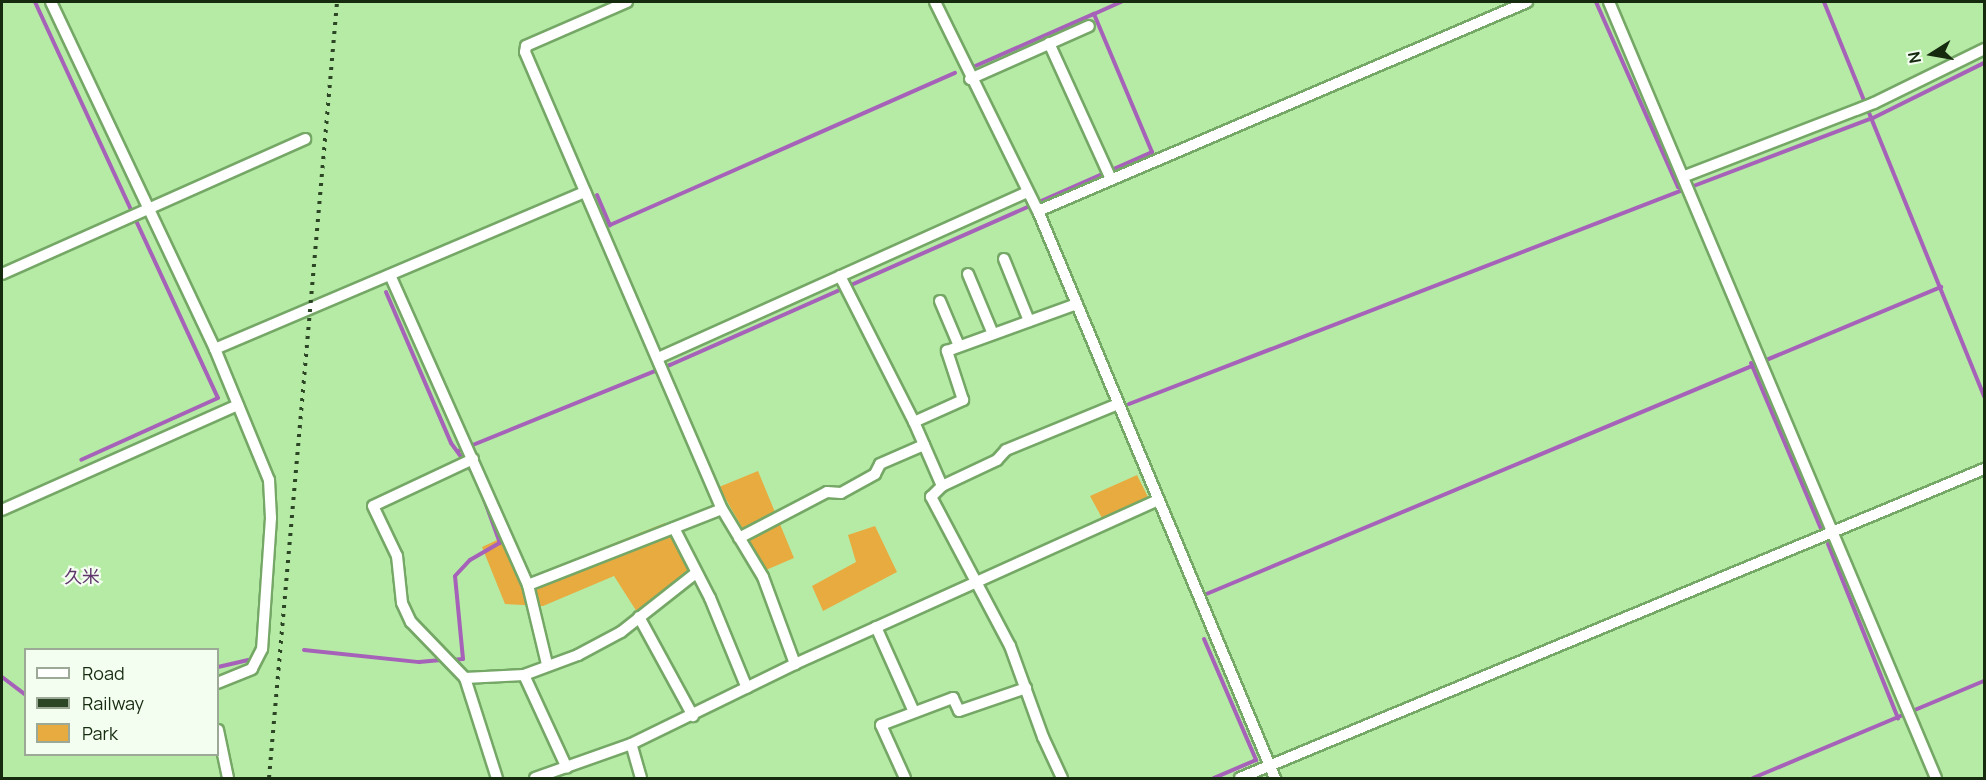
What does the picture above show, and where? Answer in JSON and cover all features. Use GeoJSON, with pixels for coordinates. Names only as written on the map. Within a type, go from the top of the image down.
{"type":"FeatureCollection","features":[{"type":"Feature","properties":{"kind":"street"},"geometry":{"type":"LineString","coordinates":[[53,2],[215,349],[269,480],[271,518],[262,649],[252,669],[219,683]]}},
{"type":"Feature","properties":{"kind":"street"},"geometry":{"type":"LineString","coordinates":[[627,2],[526,46],[525,52],[722,509],[763,577],[795,664]]}},
{"type":"Feature","properties":{"kind":"street"},"geometry":{"type":"LineString","coordinates":[[935,2],[970,79],[1038,211],[1275,778]]}},
{"type":"Feature","properties":{"kind":"street"},"geometry":{"type":"LineString","coordinates":[[1038,211],[1527,2]]}},
{"type":"Feature","properties":{"kind":"street"},"geometry":{"type":"LineString","coordinates":[[1609,2],[1763,359],[1936,778]]}},
{"type":"Feature","properties":{"kind":"street"},"geometry":{"type":"LineString","coordinates":[[970,79],[1089,26]]}},
{"type":"Feature","properties":{"kind":"street"},"geometry":{"type":"LineString","coordinates":[[1050,44],[1111,179]]}},
{"type":"Feature","properties":{"kind":"street"},"geometry":{"type":"LineString","coordinates":[[1685,176],[1874,104],[1984,50]]}},
{"type":"Feature","properties":{"kind":"street"},"geometry":{"type":"LineString","coordinates":[[2,274],[305,139]]}},
{"type":"Feature","properties":{"kind":"street"},"geometry":{"type":"LineString","coordinates":[[215,349],[585,192]]}},
{"type":"Feature","properties":{"kind":"street"},"geometry":{"type":"LineString","coordinates":[[658,358],[1028,192]]}},
{"type":"Feature","properties":{"kind":"street"},"geometry":{"type":"LineString","coordinates":[[1004,259],[1029,321]]}},
{"type":"Feature","properties":{"kind":"street"},"geometry":{"type":"LineString","coordinates":[[968,274],[993,334]]}},
{"type":"Feature","properties":{"kind":"street"},"geometry":{"type":"LineString","coordinates":[[390,275],[461,442],[473,459],[528,585],[548,664]]}},
{"type":"Feature","properties":{"kind":"street"},"geometry":{"type":"LineString","coordinates":[[840,276],[914,422],[942,486]]}},
{"type":"Feature","properties":{"kind":"street"},"geometry":{"type":"LineString","coordinates":[[940,301],[959,346]]}},
{"type":"Feature","properties":{"kind":"street"},"geometry":{"type":"LineString","coordinates":[[914,422],[963,400],[947,351],[1077,304]]}},
{"type":"Feature","properties":{"kind":"street"},"geometry":{"type":"LineString","coordinates":[[1062,778],[1043,737],[1026,688],[977,581],[931,497],[942,486],[997,460],[1006,450],[1118,404]]}},
{"type":"Feature","properties":{"kind":"street"},"geometry":{"type":"LineString","coordinates":[[2,510],[238,405]]}},
{"type":"Feature","properties":{"kind":"street"},"geometry":{"type":"LineString","coordinates":[[739,538],[827,492],[841,493],[875,474],[880,464],[924,445]]}},
{"type":"Feature","properties":{"kind":"street"},"geometry":{"type":"LineString","coordinates":[[473,459],[373,506],[397,556],[402,603],[411,622],[465,678],[497,778]]}},
{"type":"Feature","properties":{"kind":"street"},"geometry":{"type":"LineString","coordinates":[[1240,778],[1984,469]]}},
{"type":"Feature","properties":{"kind":"street"},"geometry":{"type":"LineString","coordinates":[[535,778],[631,744],[693,716],[795,664],[1158,500]]}},
{"type":"Feature","properties":{"kind":"street"},"geometry":{"type":"LineString","coordinates":[[528,585],[722,509]]}},
{"type":"Feature","properties":{"kind":"street"},"geometry":{"type":"LineString","coordinates":[[674,528],[710,598],[747,688]]}},
{"type":"Feature","properties":{"kind":"street"},"geometry":{"type":"LineString","coordinates":[[465,678],[524,675],[548,664],[578,655],[639,617],[696,573]]}},
{"type":"Feature","properties":{"kind":"street"},"geometry":{"type":"LineString","coordinates":[[639,617],[693,716]]}},
{"type":"Feature","properties":{"kind":"street"},"geometry":{"type":"LineString","coordinates":[[876,627],[914,712]]}},
{"type":"Feature","properties":{"kind":"street"},"geometry":{"type":"LineString","coordinates":[[524,675],[567,768]]}},
{"type":"Feature","properties":{"kind":"street"},"geometry":{"type":"LineString","coordinates":[[905,778],[881,725],[953,698],[959,711],[1026,688]]}},
{"type":"Feature","properties":{"kind":"street"},"geometry":{"type":"LineString","coordinates":[[219,735],[228,778]]}},
{"type":"Feature","properties":{"kind":"street"},"geometry":{"type":"LineString","coordinates":[[631,744],[641,778]]}},
{"type":"Feature","properties":{"kind":"green space"},"geometry":{"type":"Polygon","coordinates":[[[758,471],[794,558],[766,570],[719,487],[758,471]]]}},
{"type":"Feature","properties":{"kind":"green space"},"geometry":{"type":"Polygon","coordinates":[[[1137,475],[1148,497],[1102,518],[1090,496],[1137,475]]]}},
{"type":"Feature","properties":{"kind":"green space"},"geometry":{"type":"Polygon","coordinates":[[[665,523],[690,572],[637,612],[614,576],[543,606],[505,604],[482,547],[512,533],[532,576],[665,523]]]}},
{"type":"Feature","properties":{"kind":"green space"},"geometry":{"type":"Polygon","coordinates":[[[875,526],[897,572],[823,611],[812,586],[856,562],[848,535],[875,526]]]}},
{"type":"Feature","properties":{"kind":"waterway"},"geometry":{"type":"LineString","coordinates":[[35,2],[218,398],[81,460]]}},
{"type":"Feature","properties":{"kind":"waterway"},"geometry":{"type":"LineString","coordinates":[[458,451],[670,365],[1152,152],[1094,14],[1121,2]]}},
{"type":"Feature","properties":{"kind":"waterway"},"geometry":{"type":"LineString","coordinates":[[1596,2],[1678,187],[1683,190],[1873,118],[1984,63]]}},
{"type":"Feature","properties":{"kind":"waterway"},"geometry":{"type":"LineString","coordinates":[[1824,2],[1984,397]]}},
{"type":"Feature","properties":{"kind":"waterway"},"geometry":{"type":"LineString","coordinates":[[973,67],[1094,14]]}},
{"type":"Feature","properties":{"kind":"waterway"},"geometry":{"type":"LineString","coordinates":[[597,195],[610,225],[955,73]]}},
{"type":"Feature","properties":{"kind":"waterway"},"geometry":{"type":"LineString","coordinates":[[1129,404],[1683,190]]}},
{"type":"Feature","properties":{"kind":"waterway"},"geometry":{"type":"LineString","coordinates":[[1204,595],[1941,287]]}},
{"type":"Feature","properties":{"kind":"waterway"},"geometry":{"type":"LineString","coordinates":[[386,292],[451,443],[473,473]]}},
{"type":"Feature","properties":{"kind":"waterway"},"geometry":{"type":"LineString","coordinates":[[1751,363],[1822,531]]}},
{"type":"Feature","properties":{"kind":"waterway"},"geometry":{"type":"LineString","coordinates":[[451,660],[463,659],[455,576],[470,560],[500,543],[484,499]]}},
{"type":"Feature","properties":{"kind":"waterway"},"geometry":{"type":"LineString","coordinates":[[1828,544],[1898,718]]}},
{"type":"Feature","properties":{"kind":"waterway"},"geometry":{"type":"LineString","coordinates":[[1204,639],[1256,760],[1214,778]]}},
{"type":"Feature","properties":{"kind":"waterway"},"geometry":{"type":"LineString","coordinates":[[304,650],[419,662],[444,660]]}},
{"type":"Feature","properties":{"kind":"waterway"},"geometry":{"type":"LineString","coordinates":[[219,667],[248,660]]}},
{"type":"Feature","properties":{"kind":"waterway"},"geometry":{"type":"LineString","coordinates":[[2,677],[24,694]]}},
{"type":"Feature","properties":{"kind":"waterway"},"geometry":{"type":"LineString","coordinates":[[1753,778],[1984,681]]}},
{"type":"Feature","properties":{"kind":"railway"},"geometry":{"type":"LineString","coordinates":[[269,778],[337,2]]}},
{"type":"Feature","properties":{"kind":"district","name":"久米"},"geometry":{"type":"Point","coordinates":[82,576]}}]}
